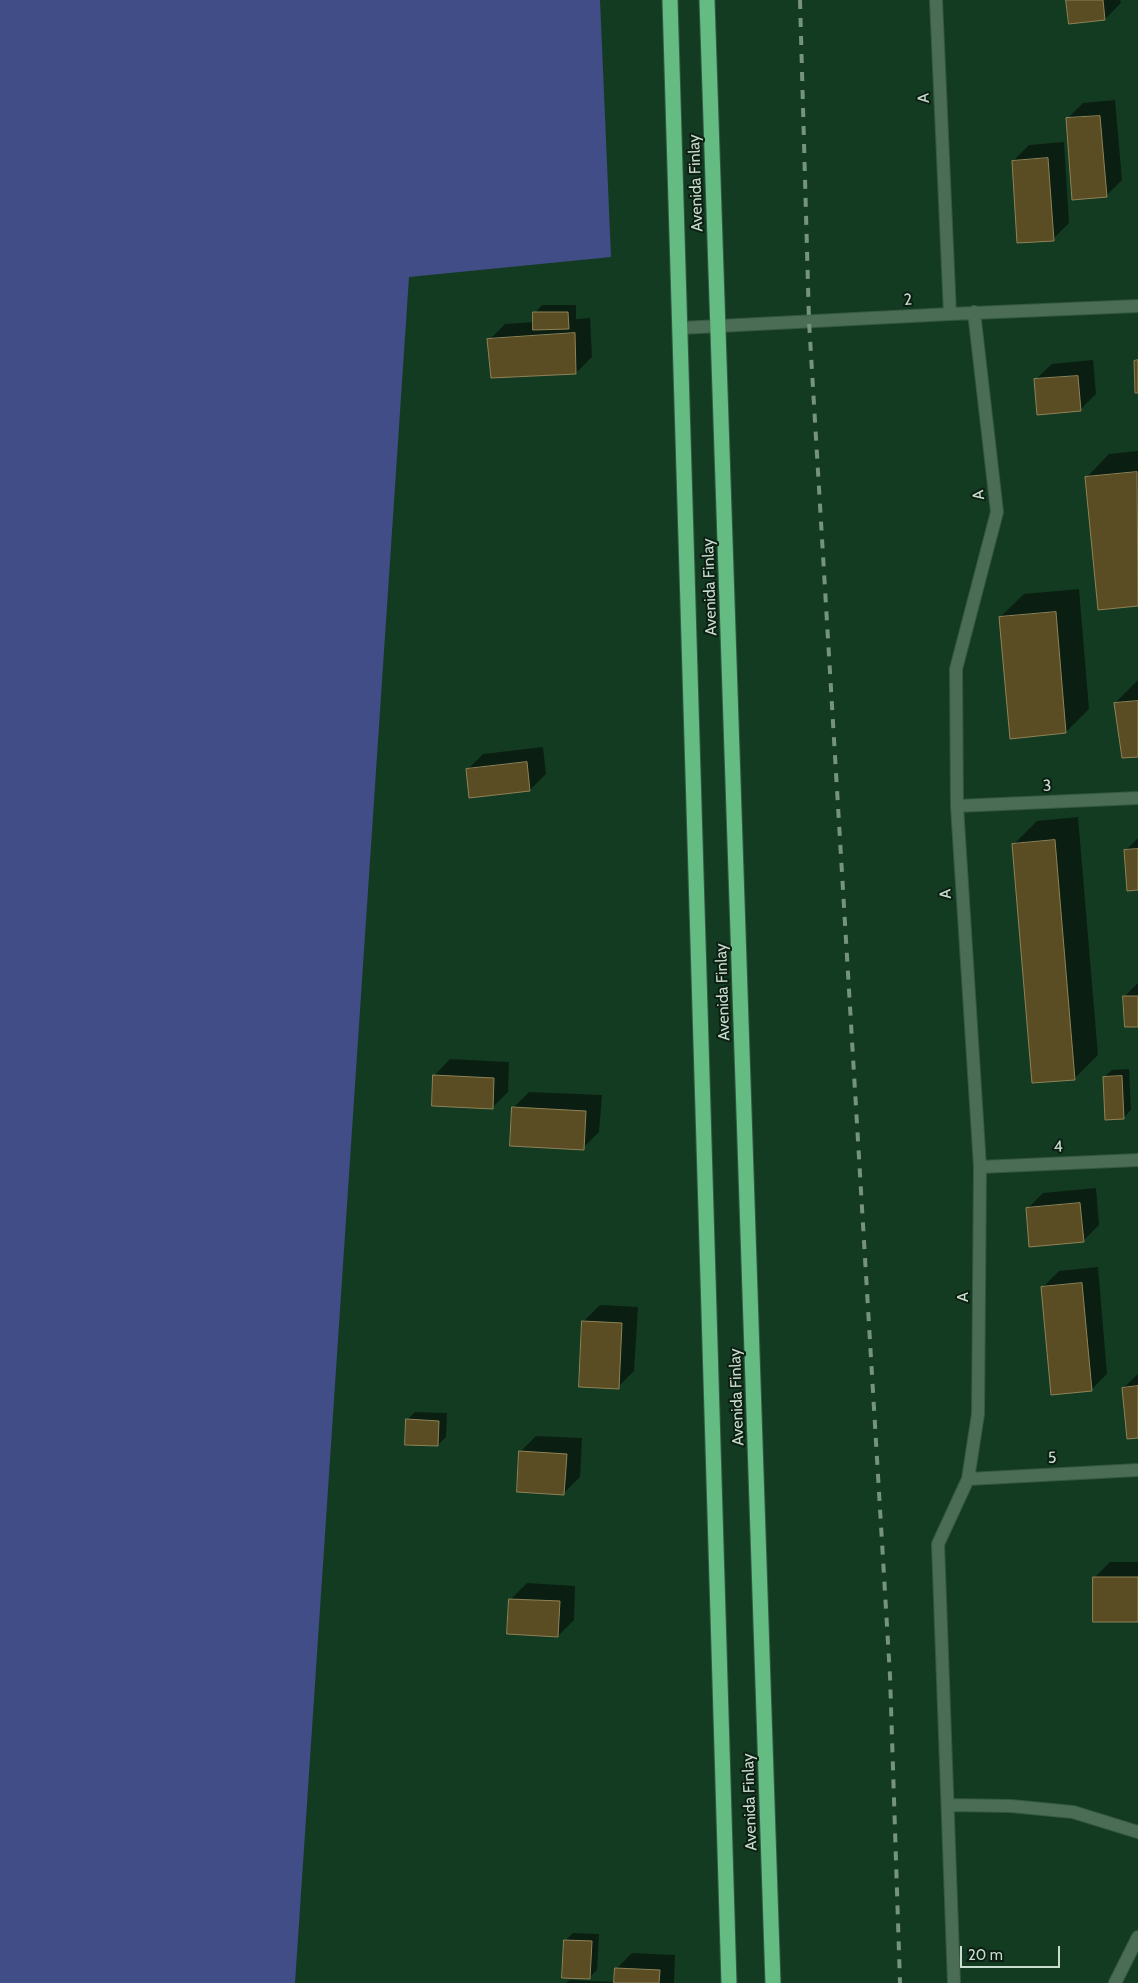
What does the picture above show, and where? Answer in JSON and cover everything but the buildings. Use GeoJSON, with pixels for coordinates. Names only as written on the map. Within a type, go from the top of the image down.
{"type":"FeatureCollection","features":[{"type":"Feature","properties":{"kind":"highway","name":"Avenida Finlay"},"geometry":{"type":"LineString","coordinates":[[670,0],[729,1983]]}},
{"type":"Feature","properties":{"kind":"highway","name":"Avenida Finlay"},"geometry":{"type":"LineString","coordinates":[[707,0],[773,1983]]}},
{"type":"Feature","properties":{"kind":"street","name":"A"},"geometry":{"type":"LineString","coordinates":[[936,0],[950,314]]}},
{"type":"Feature","properties":{"kind":"street","name":"2"},"geometry":{"type":"LineString","coordinates":[[681,328],[974,312],[1138,306]]}},
{"type":"Feature","properties":{"kind":"street","name":"A"},"geometry":{"type":"LineString","coordinates":[[954,1983],[938,1544],[968,1479],[978,1414],[980,1167],[957,806],[956,669],[997,512],[974,312]]}},
{"type":"Feature","properties":{"kind":"street","name":"3"},"geometry":{"type":"LineString","coordinates":[[957,806],[1138,798]]}},
{"type":"Feature","properties":{"kind":"street","name":"4"},"geometry":{"type":"LineString","coordinates":[[980,1167],[1138,1160]]}},
{"type":"Feature","properties":{"kind":"street","name":"5"},"geometry":{"type":"LineString","coordinates":[[968,1479],[1138,1470]]}},
{"type":"Feature","properties":{"kind":"street"},"geometry":{"type":"LineString","coordinates":[[948,1805],[1011,1806],[1073,1812],[1138,1832]]}},
{"type":"Feature","properties":{"kind":"street"},"geometry":{"type":"LineString","coordinates":[[1115,1983],[1138,1937]]}},
{"type":"Feature","properties":{"kind":"shaded area"},"geometry":{"type":"Polygon","coordinates":[[[0,0],[600,0],[611,257],[409,277],[295,1983],[0,1983],[0,0]]]}},
{"type":"Feature","properties":{"kind":"railway"},"geometry":{"type":"LineString","coordinates":[[800,0],[809,321],[890,1676],[900,1983]]}}]}
